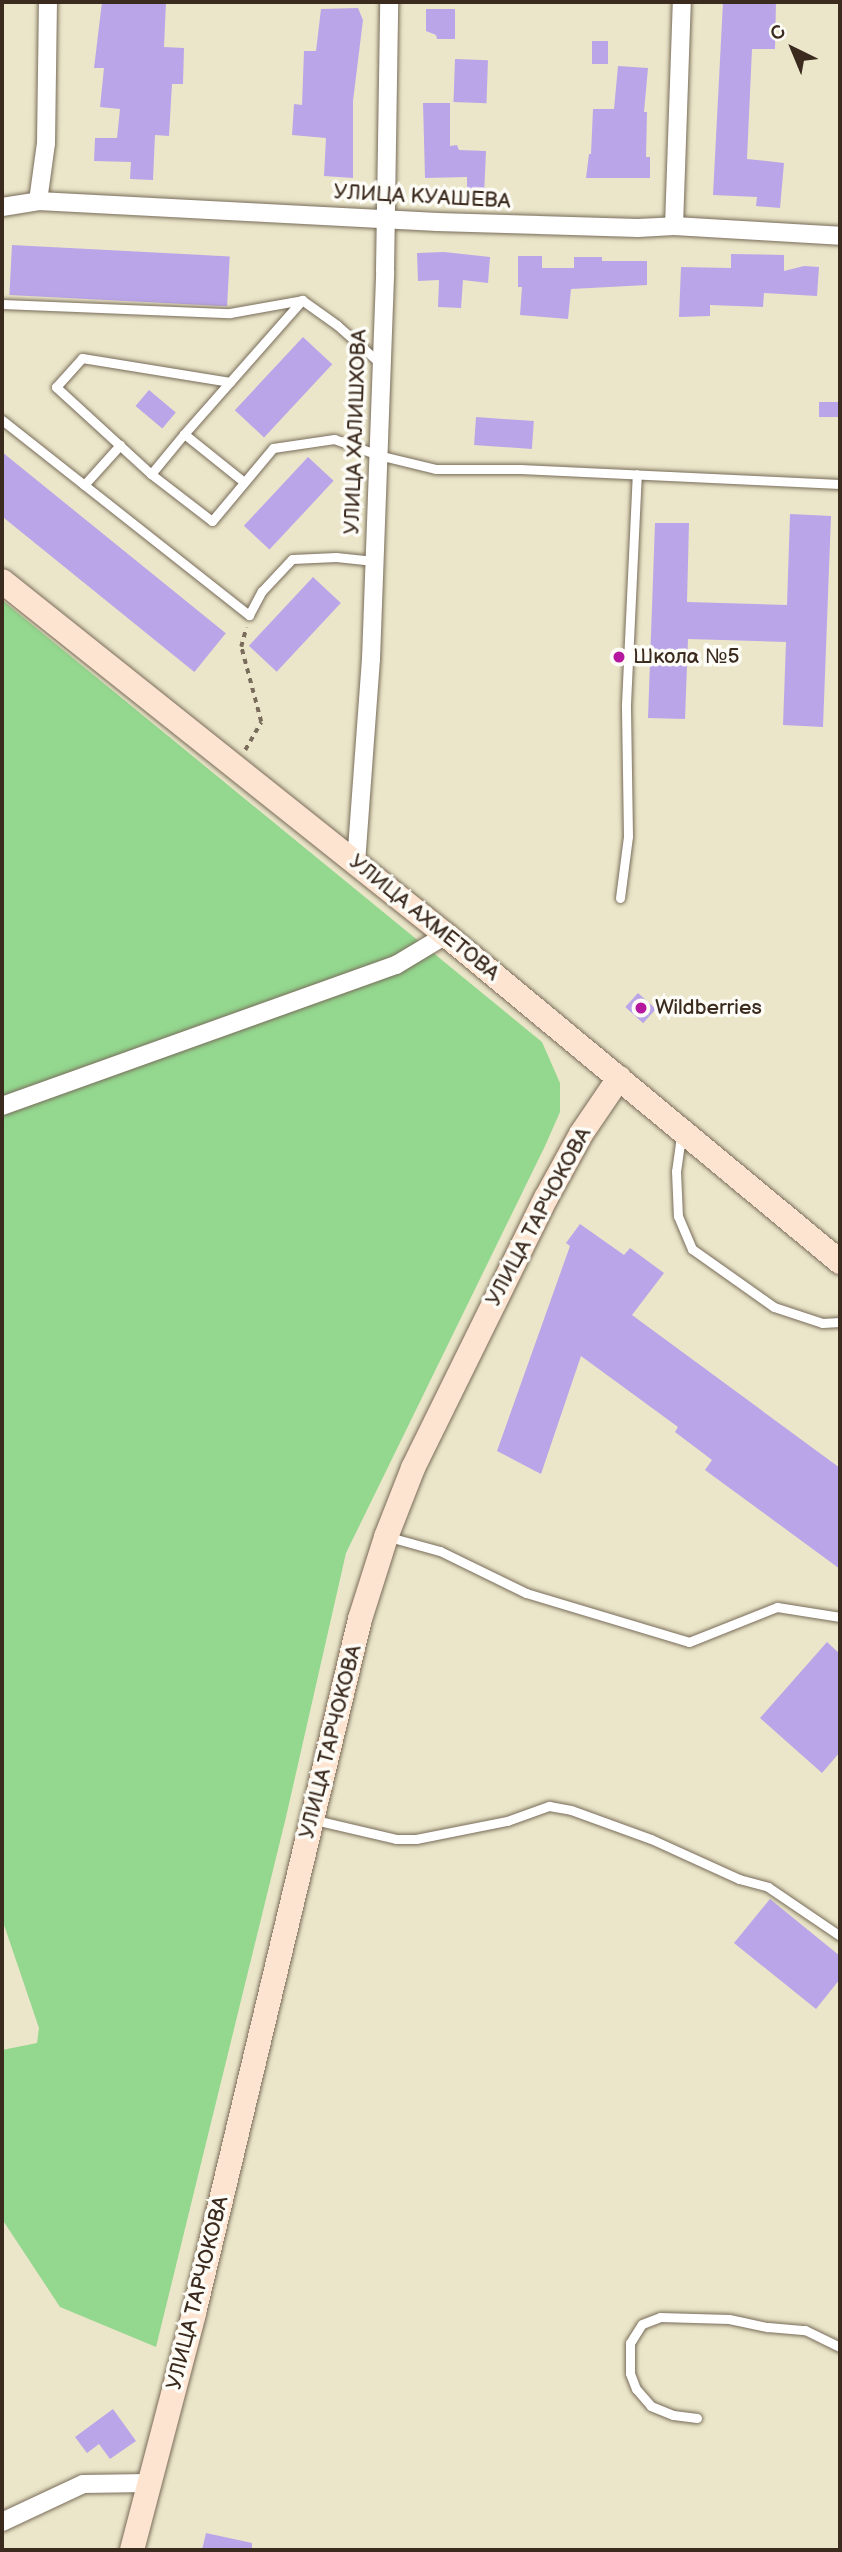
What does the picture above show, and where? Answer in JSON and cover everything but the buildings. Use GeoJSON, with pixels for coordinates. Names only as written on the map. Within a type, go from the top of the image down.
{"type":"FeatureCollection","features":[{"type":"Feature","properties":{"kind":"main road","name":"УЛИЦА АХМЕТОВА"},"geometry":{"type":"LineString","coordinates":[[2,581],[446,935],[840,1262]]}},
{"type":"Feature","properties":{"kind":"main road","name":"УЛИЦА ТАРЧОКОВА"},"geometry":{"type":"LineString","coordinates":[[132,2550],[194,2313],[360,1619],[386,1536],[413,1468],[546,1198],[581,1134],[619,1078]]}},
{"type":"Feature","properties":{"kind":"street"},"geometry":{"type":"LineString","coordinates":[[38,201],[46,144],[48,2]]}},
{"type":"Feature","properties":{"kind":"street","name":"УЛИЦА ХАЛИШХОВА"},"geometry":{"type":"LineString","coordinates":[[356,863],[364,788],[374,561],[389,2]]}},
{"type":"Feature","properties":{"kind":"street"},"geometry":{"type":"LineString","coordinates":[[674,226],[682,2]]}},
{"type":"Feature","properties":{"kind":"street","name":"УЛИЦА КУАШЕВА"},"geometry":{"type":"LineString","coordinates":[[2,207],[38,201],[385,217],[437,222],[638,228],[674,226],[840,236]]}},
{"type":"Feature","properties":{"kind":"street"},"geometry":{"type":"LineString","coordinates":[[2,1106],[396,965],[446,935]]}},
{"type":"Feature","properties":{"kind":"street"},"geometry":{"type":"LineString","coordinates":[[2,2522],[83,2484],[148,2483]]}},
{"type":"Feature","properties":{"kind":"lane"},"geometry":{"type":"LineString","coordinates":[[2,304],[230,313],[302,300],[337,325],[381,364]]}},
{"type":"Feature","properties":{"kind":"lane"},"geometry":{"type":"LineString","coordinates":[[151,474],[302,300]]}},
{"type":"Feature","properties":{"kind":"lane"},"geometry":{"type":"LineString","coordinates":[[230,382],[82,358],[56,387],[151,474],[212,521],[273,449],[334,439],[378,455],[436,469],[637,474],[840,484]]}},
{"type":"Feature","properties":{"kind":"lane"},"geometry":{"type":"LineString","coordinates":[[2,420],[248,615],[262,591],[292,559],[336,557],[374,561]]}},
{"type":"Feature","properties":{"kind":"lane"},"geometry":{"type":"LineString","coordinates":[[184,434],[244,482]]}},
{"type":"Feature","properties":{"kind":"lane"},"geometry":{"type":"LineString","coordinates":[[84,485],[120,445]]}},
{"type":"Feature","properties":{"kind":"lane"},"geometry":{"type":"LineString","coordinates":[[620,898],[628,836],[626,704],[637,474]]}},
{"type":"Feature","properties":{"kind":"lane"},"geometry":{"type":"LineString","coordinates":[[682,1131],[676,1171],[678,1216],[692,1249],[774,1307],[822,1323],[840,1322]]}},
{"type":"Feature","properties":{"kind":"lane"},"geometry":{"type":"LineString","coordinates":[[386,1536],[440,1551],[526,1593],[689,1642],[777,1607],[840,1617]]}},
{"type":"Feature","properties":{"kind":"lane"},"geometry":{"type":"LineString","coordinates":[[312,1819],[396,1839],[416,1839],[507,1821],[549,1805],[572,1810],[651,1839],[739,1879],[768,1887],[840,1936]]}},
{"type":"Feature","properties":{"kind":"lane"},"geometry":{"type":"LineString","coordinates":[[697,2418],[673,2415],[651,2406],[636,2389],[630,2374],[630,2343],[642,2324],[660,2317],[729,2319],[768,2327],[805,2330],[840,2347]]}},
{"type":"Feature","properties":{"kind":"path"},"geometry":{"type":"LineString","coordinates":[[234,766],[261,722],[241,647],[248,615]]}},
{"type":"Feature","properties":{"kind":"green space"},"geometry":{"type":"Polygon","coordinates":[[[2,600],[542,1042],[560,1083],[560,1112],[545,1146],[346,1553],[286,1817],[156,2347],[60,2307],[2,2219],[2,2050],[37,2043],[39,2028],[2,1919],[2,600]]]}},
{"type":"Feature","properties":{"kind":"place","name":"Школа №5"},"geometry":{"type":"Point","coordinates":[619,657]}},
{"type":"Feature","properties":{"kind":"place","name":"Wildberries"},"geometry":{"type":"Point","coordinates":[641,1008]}}]}
